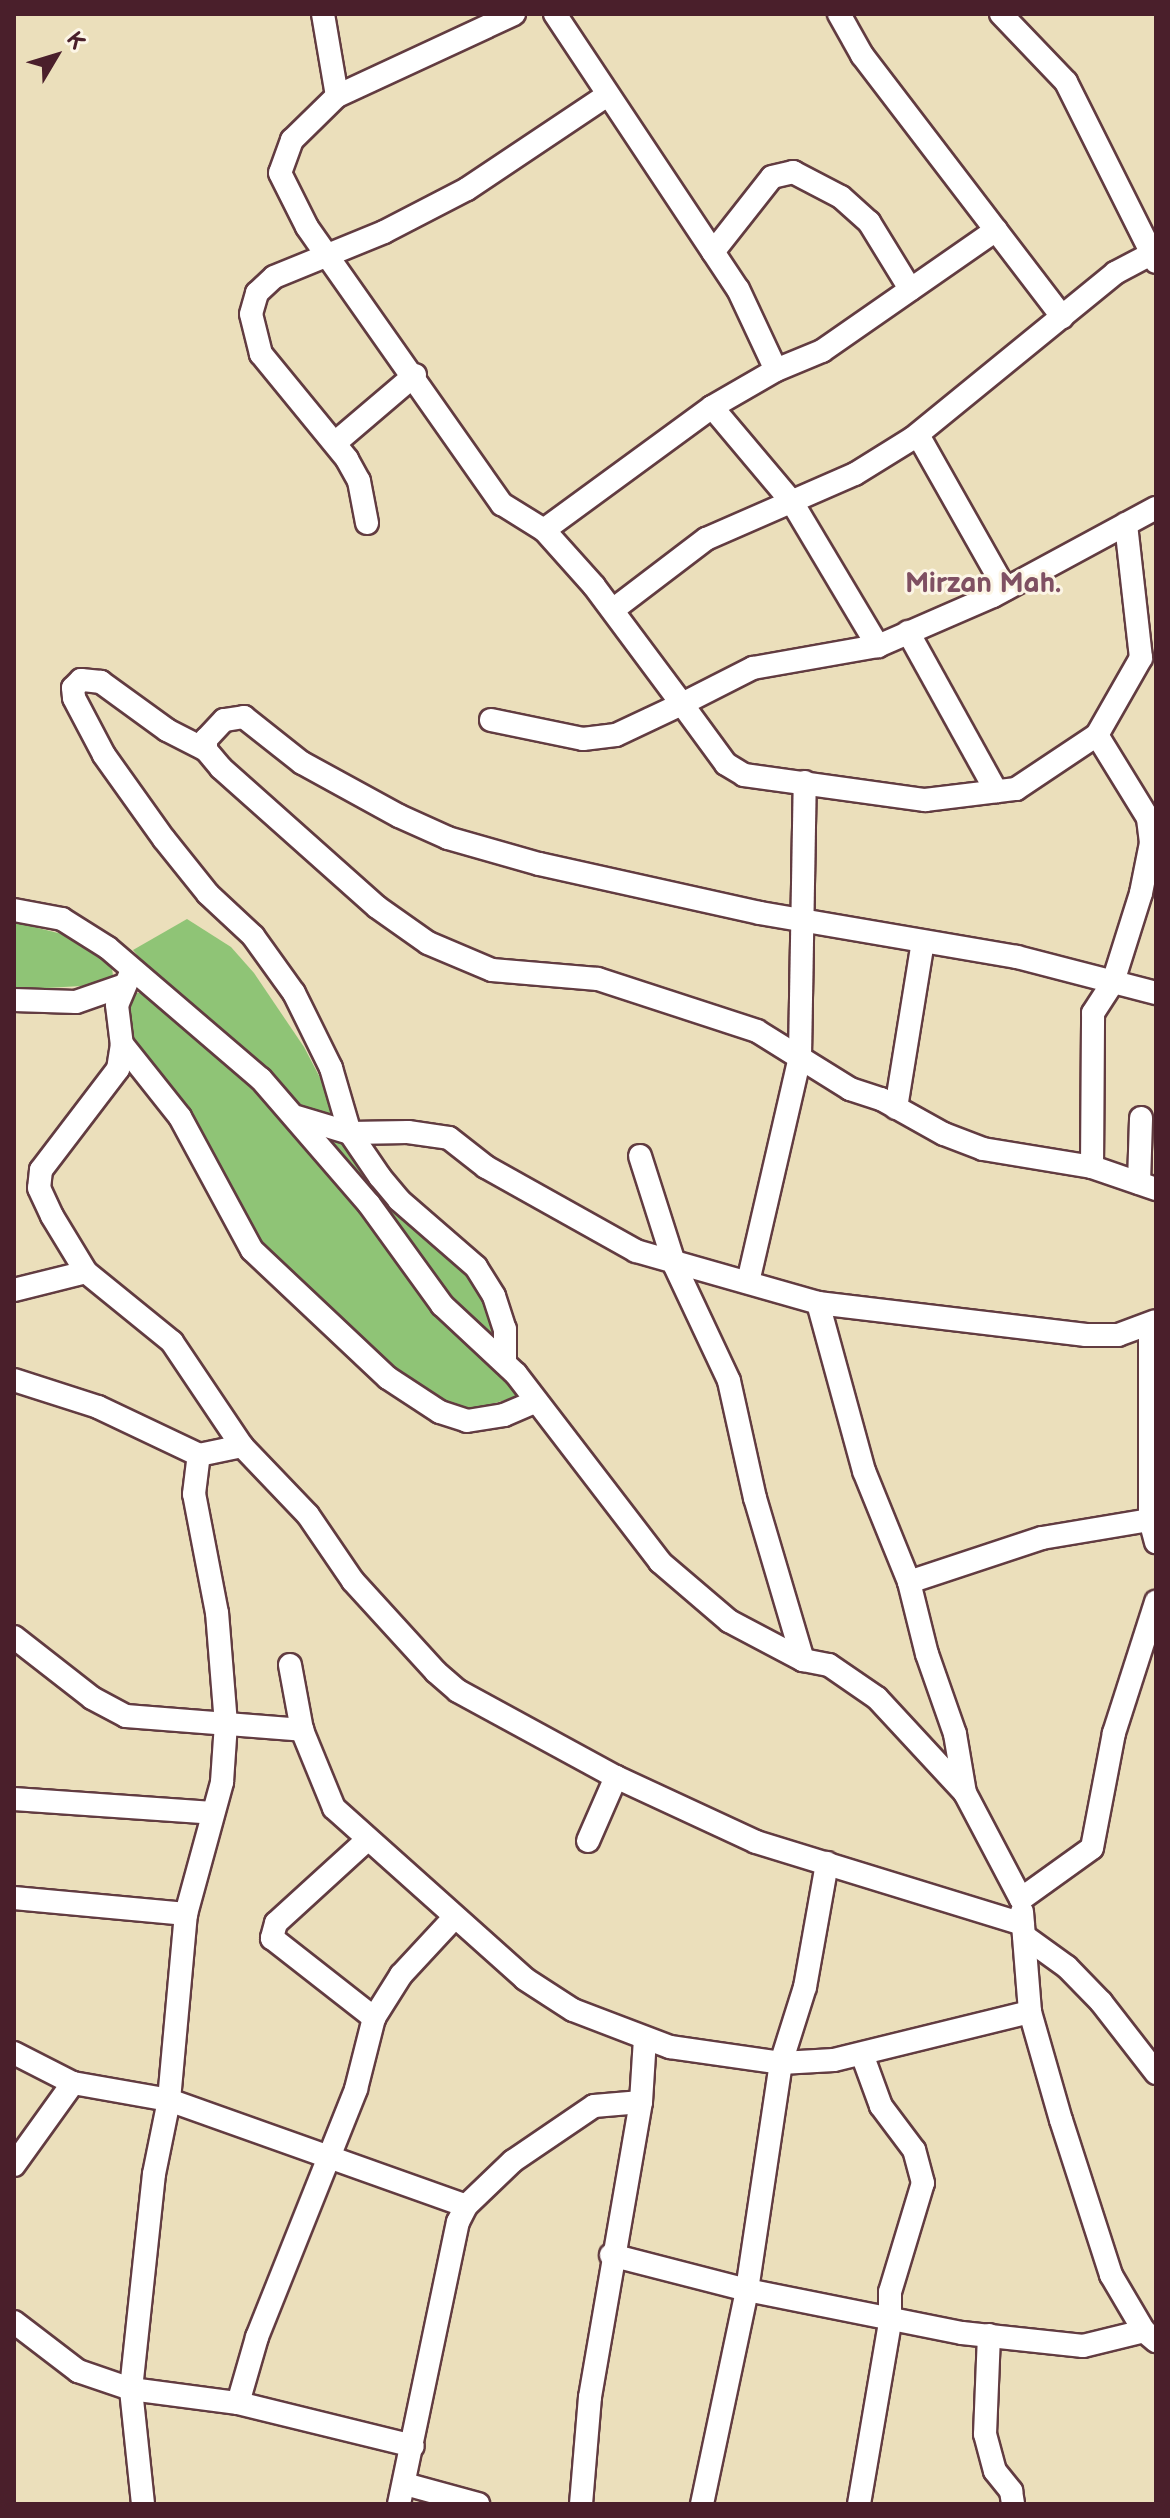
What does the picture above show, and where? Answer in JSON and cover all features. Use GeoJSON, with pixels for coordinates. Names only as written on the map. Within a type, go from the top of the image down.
{"type":"FeatureCollection","features":[{"type":"Feature","properties":{"kind":"street"},"geometry":{"type":"LineString","coordinates":[[323,14],[337,96]]}},
{"type":"Feature","properties":{"kind":"street"},"geometry":{"type":"LineString","coordinates":[[514,14],[337,96],[307,121],[280,162],[295,206],[502,504],[544,530],[614,609],[706,740],[744,775],[925,800],[1016,789],[1045,773],[1097,735],[1141,658],[1126,524]]}},
{"type":"Feature","properties":{"kind":"street"},"geometry":{"type":"LineString","coordinates":[[555,14],[761,329],[776,370]]}},
{"type":"Feature","properties":{"kind":"street"},"geometry":{"type":"LineString","coordinates":[[839,14],[862,55],[1062,317]]}},
{"type":"Feature","properties":{"kind":"street"},"geometry":{"type":"LineString","coordinates":[[614,609],[706,539],[855,474],[918,435],[1115,273],[1154,258],[1066,82],[1001,14]]}},
{"type":"Feature","properties":{"kind":"street"},"geometry":{"type":"LineString","coordinates":[[367,523],[359,481],[335,443],[261,354],[251,314],[257,293],[274,277],[467,189],[606,96]]}},
{"type":"Feature","properties":{"kind":"street"},"geometry":{"type":"LineString","coordinates":[[713,252],[772,177],[793,172],[841,197],[869,222],[910,289]]}},
{"type":"Feature","properties":{"kind":"street"},"geometry":{"type":"LineString","coordinates":[[544,530],[712,407],[776,370],[822,351],[996,230]]}},
{"type":"Feature","properties":{"kind":"street"},"geometry":{"type":"LineString","coordinates":[[335,443],[415,375]]}},
{"type":"Feature","properties":{"kind":"street"},"geometry":{"type":"LineString","coordinates":[[712,407],[792,502],[878,646]]}},
{"type":"Feature","properties":{"kind":"street"},"geometry":{"type":"LineString","coordinates":[[918,435],[1005,589]]}},
{"type":"Feature","properties":{"kind":"street"},"geometry":{"type":"LineString","coordinates":[[491,720],[583,739],[616,735],[753,668],[878,646],[1005,589],[1156,508]]}},
{"type":"Feature","properties":{"kind":"street"},"geometry":{"type":"LineString","coordinates":[[908,632],[996,791]]}},
{"type":"Feature","properties":{"kind":"street"},"geometry":{"type":"LineString","coordinates":[[505,1362],[505,1329],[494,1296],[476,1267],[399,1200],[350,1133],[331,1068],[294,993],[253,936],[208,894],[164,839],[104,755],[73,688],[81,680],[101,682],[167,730],[206,750],[346,881],[428,943],[492,970],[598,979],[757,1031],[850,1089],[983,1149],[1092,1167],[1148,1186],[1141,1118]]}},
{"type":"Feature","properties":{"kind":"street"},"geometry":{"type":"LineString","coordinates":[[206,750],[206,739],[224,720],[244,717],[343,789],[448,838],[539,864],[805,921],[1017,957],[1156,993]]}},
{"type":"Feature","properties":{"kind":"street"},"geometry":{"type":"LineString","coordinates":[[1092,1167],[1089,1045],[1093,1013],[1113,982],[1141,893],[1151,843],[1152,818],[1097,735]]}},
{"type":"Feature","properties":{"kind":"street"},"geometry":{"type":"LineString","coordinates":[[748,1282],[800,1056],[805,921],[805,782]]}},
{"type":"Feature","properties":{"kind":"street"},"geometry":{"type":"LineString","coordinates":[[14,910],[62,919],[127,978],[234,1054],[294,1116],[369,1204],[442,1305],[505,1362],[660,1562],[729,1621],[803,1660],[829,1665],[877,1698],[965,1793],[1021,1899],[1030,2012],[1111,2275],[1150,2336],[1083,2346],[890,2322],[611,2255]]}},
{"type":"Feature","properties":{"kind":"street"},"geometry":{"type":"LineString","coordinates":[[896,1108],[923,942]]}},
{"type":"Feature","properties":{"kind":"street"},"geometry":{"type":"LineString","coordinates":[[14,1000],[76,1002],[127,978]]}},
{"type":"Feature","properties":{"kind":"street"},"geometry":{"type":"LineString","coordinates":[[127,978],[117,1026],[122,1044],[180,1117],[252,1250],[388,1378],[440,1412],[467,1421],[504,1415],[535,1402]]}},
{"type":"Feature","properties":{"kind":"street"},"geometry":{"type":"LineString","coordinates":[[122,1044],[118,1069],[41,1170],[39,1188],[86,1272],[172,1342],[242,1446],[308,1515],[353,1581],[447,1682],[616,1777],[756,1842],[1023,1930],[1067,1967],[1101,2002],[1156,2073]]}},
{"type":"Feature","properties":{"kind":"street"},"geometry":{"type":"LineString","coordinates":[[294,1116],[350,1133],[408,1132],[449,1138],[564,1214],[675,1266],[748,1282],[818,1303],[1086,1335],[1118,1335],[1153,1323],[1153,1531],[1042,1538],[909,1582]]}},
{"type":"Feature","properties":{"kind":"street"},"geometry":{"type":"LineString","coordinates":[[640,1156],[675,1266],[729,1381],[755,1498],[803,1660]]}},
{"type":"Feature","properties":{"kind":"street"},"geometry":{"type":"LineString","coordinates":[[14,1290],[86,1272]]}},
{"type":"Feature","properties":{"kind":"street"},"geometry":{"type":"LineString","coordinates":[[818,1303],[864,1471],[909,1582],[955,1734],[965,1793]]}},
{"type":"Feature","properties":{"kind":"street"},"geometry":{"type":"LineString","coordinates":[[14,1380],[98,1407],[199,1455],[242,1446]]}},
{"type":"Feature","properties":{"kind":"street"},"geometry":{"type":"LineString","coordinates":[[143,2504],[131,2389],[154,2174],[169,2100],[186,1914],[222,1782],[226,1724],[217,1613],[194,1494],[199,1455]]}},
{"type":"Feature","properties":{"kind":"street"},"geometry":{"type":"LineString","coordinates":[[1021,1899],[1092,1848],[1114,1733],[1156,1602]]}},
{"type":"Feature","properties":{"kind":"street"},"geometry":{"type":"LineString","coordinates":[[14,1637],[92,1698],[126,1716],[302,1730]]}},
{"type":"Feature","properties":{"kind":"street"},"geometry":{"type":"LineString","coordinates":[[290,1665],[302,1730],[334,1808],[525,1979],[573,2010],[645,2039],[732,2059],[781,2063],[862,2054],[1030,2012]]}},
{"type":"Feature","properties":{"kind":"street"},"geometry":{"type":"LineString","coordinates":[[588,1841],[616,1777]]}},
{"type":"Feature","properties":{"kind":"street"},"geometry":{"type":"LineString","coordinates":[[14,1799],[213,1813]]}},
{"type":"Feature","properties":{"kind":"street"},"geometry":{"type":"LineString","coordinates":[[367,1840],[276,1923],[272,1938],[374,2018]]}},
{"type":"Feature","properties":{"kind":"street"},"geometry":{"type":"LineString","coordinates":[[702,2504],[747,2290],[781,2063],[805,1987],[827,1863]]}},
{"type":"Feature","properties":{"kind":"street"},"geometry":{"type":"LineString","coordinates":[[14,1898],[186,1914]]}},
{"type":"Feature","properties":{"kind":"street"},"geometry":{"type":"LineString","coordinates":[[238,2403],[257,2337],[356,2089],[374,2018],[401,1975],[454,1918]]}},
{"type":"Feature","properties":{"kind":"street"},"geometry":{"type":"LineString","coordinates":[[581,2504],[611,2255],[641,2102],[645,2039]]}},
{"type":"Feature","properties":{"kind":"street"},"geometry":{"type":"LineString","coordinates":[[14,2053],[73,2083],[169,2100],[466,2206]]}},
{"type":"Feature","properties":{"kind":"street"},"geometry":{"type":"LineString","coordinates":[[859,2504],[890,2322],[890,2292],[923,2183],[914,2150],[881,2106],[862,2054]]}},
{"type":"Feature","properties":{"kind":"street"},"geometry":{"type":"LineString","coordinates":[[14,2165],[73,2083]]}},
{"type":"Feature","properties":{"kind":"street"},"geometry":{"type":"LineString","coordinates":[[478,2504],[402,2494],[458,2222],[466,2206],[513,2161],[594,2106],[641,2102]]}},
{"type":"Feature","properties":{"kind":"street"},"geometry":{"type":"LineString","coordinates":[[14,2322],[78,2371],[131,2389],[238,2403],[413,2446]]}},
{"type":"Feature","properties":{"kind":"street"},"geometry":{"type":"LineString","coordinates":[[989,2335],[985,2434],[995,2471],[1011,2491],[1013,2504]]}},
{"type":"Feature","properties":{"kind":"green space"},"geometry":{"type":"Polygon","coordinates":[[[187,919],[231,947],[254,973],[304,1047],[340,1116],[328,1121],[299,1107],[172,996],[133,950],[187,919]]]}},
{"type":"Feature","properties":{"kind":"green space"},"geometry":{"type":"Polygon","coordinates":[[[14,922],[70,936],[112,968],[114,984],[14,990],[14,922]]]}},
{"type":"Feature","properties":{"kind":"green space"},"geometry":{"type":"Polygon","coordinates":[[[134,993],[147,993],[254,1083],[358,1202],[434,1315],[502,1370],[518,1396],[472,1410],[449,1407],[362,1345],[259,1245],[226,1190],[206,1140],[137,1050],[127,1006],[134,993]]]}},
{"type":"Feature","properties":{"kind":"green space"},"geometry":{"type":"Polygon","coordinates":[[[317,1133],[346,1144],[484,1290],[497,1340],[441,1296],[317,1133]]]}},
{"type":"Feature","properties":{"kind":"district","name":"Mirzan Mah."},"geometry":{"type":"Point","coordinates":[983,584]}}]}
